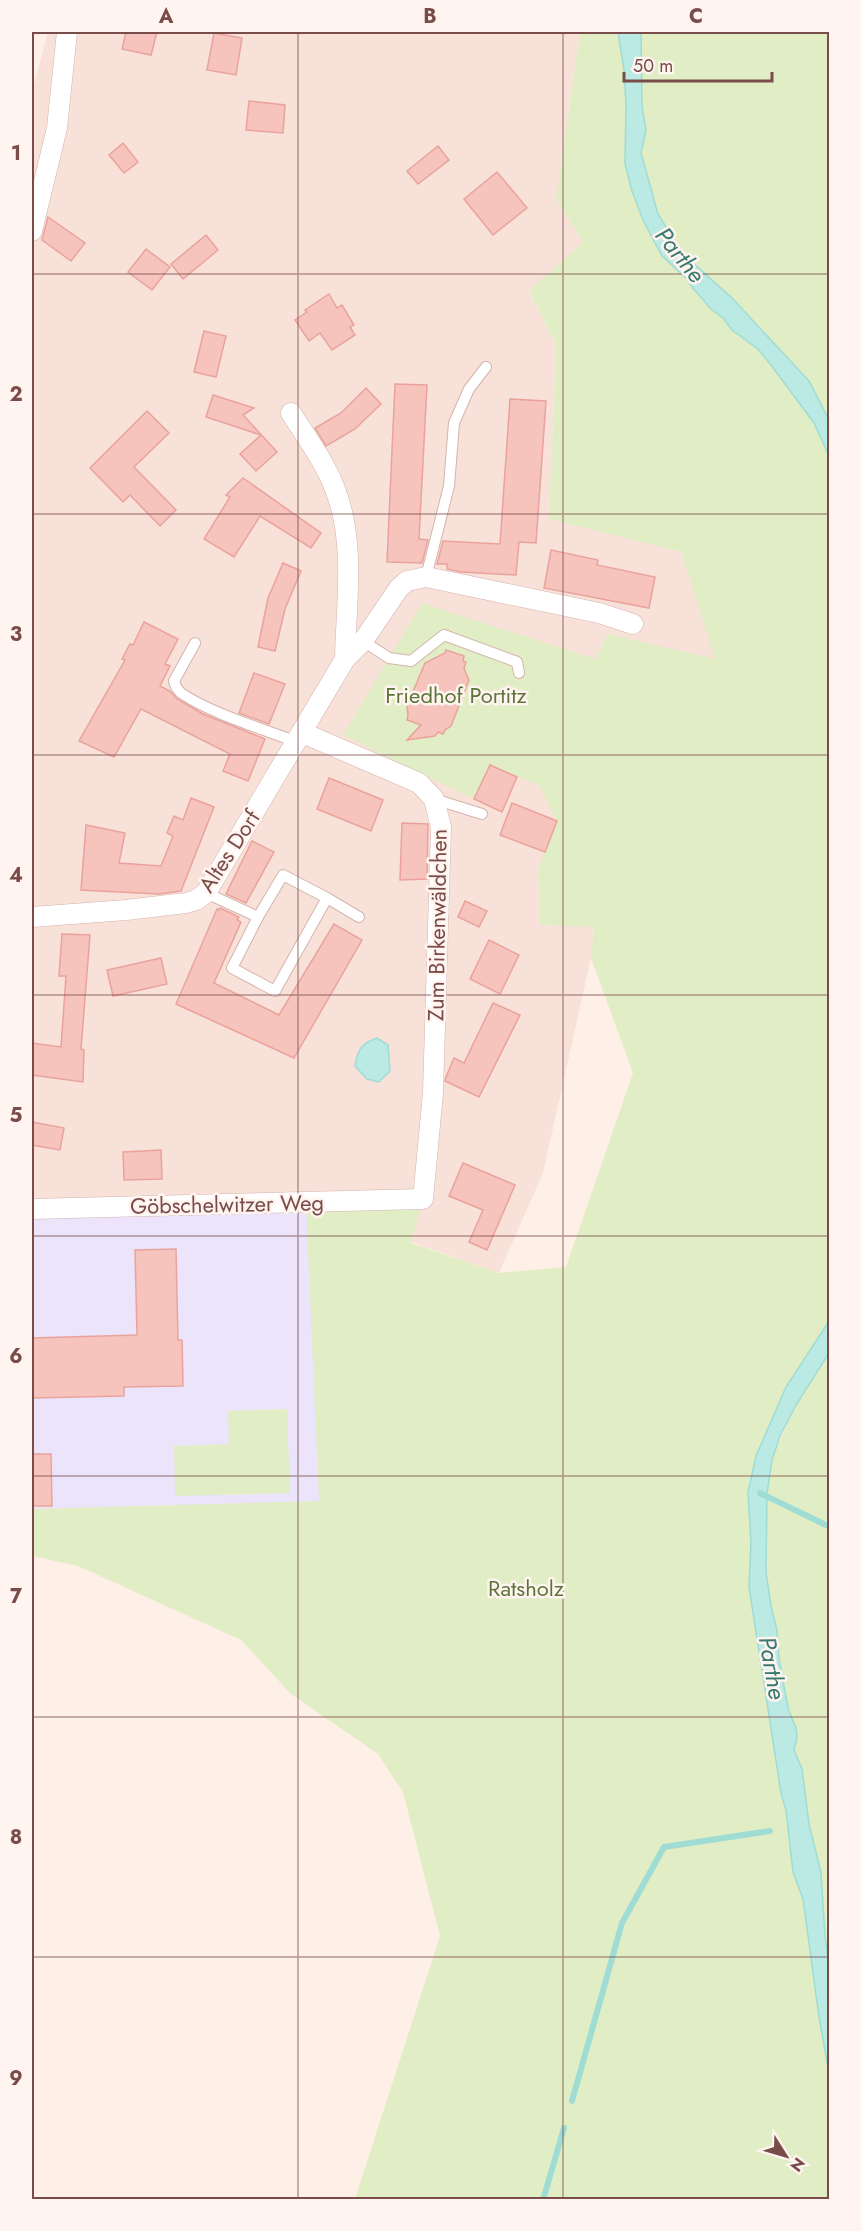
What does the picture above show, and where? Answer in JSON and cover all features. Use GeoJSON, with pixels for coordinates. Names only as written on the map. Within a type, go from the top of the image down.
{"type":"FeatureCollection","features":[{"type":"Feature","properties":{"kind":"street"},"geometry":{"type":"LineString","coordinates":[[32,231],[57,128],[67,32]]}},
{"type":"Feature","properties":{"kind":"street","name":"Altes Dorf"},"geometry":{"type":"LineString","coordinates":[[291,413],[329,475],[340,504],[347,537],[348,557],[345,659]]}},
{"type":"Feature","properties":{"kind":"street"},"geometry":{"type":"LineString","coordinates":[[426,577],[599,614],[633,624]]}},
{"type":"Feature","properties":{"kind":"street","name":"Altes Dorf"},"geometry":{"type":"LineString","coordinates":[[32,917],[186,903],[206,893],[345,659],[363,641],[399,588],[407,581],[426,577]]}},
{"type":"Feature","properties":{"kind":"street","name":"Zum Birkenwäldchen"},"geometry":{"type":"LineString","coordinates":[[300,737],[419,783],[434,799],[441,826],[433,1093],[423,1200]]}},
{"type":"Feature","properties":{"kind":"street","name":"Göbschelwitzer Weg"},"geometry":{"type":"LineString","coordinates":[[32,1209],[423,1200]]}},
{"type":"Feature","properties":{"kind":"lane"},"geometry":{"type":"LineString","coordinates":[[426,577],[449,486],[454,423],[469,389],[486,367]]}},
{"type":"Feature","properties":{"kind":"lane"},"geometry":{"type":"LineString","coordinates":[[363,641],[389,658],[411,661],[444,635],[517,662],[519,673]]}},
{"type":"Feature","properties":{"kind":"lane"},"geometry":{"type":"LineString","coordinates":[[195,643],[174,681],[180,692],[208,707],[300,737]]}},
{"type":"Feature","properties":{"kind":"lane"},"geometry":{"type":"LineString","coordinates":[[434,799],[482,814]]}},
{"type":"Feature","properties":{"kind":"lane"},"geometry":{"type":"LineString","coordinates":[[327,898],[275,991],[232,968],[283,874],[327,898],[359,917]]}},
{"type":"Feature","properties":{"kind":"lane"},"geometry":{"type":"LineString","coordinates":[[206,893],[258,917]]}},
{"type":"Feature","properties":{"kind":"shaded area"},"geometry":{"type":"Polygon","coordinates":[[[48,32],[580,32],[556,199],[583,242],[529,292],[556,345],[549,518],[681,552],[716,660],[594,927],[591,958],[543,1173],[499,1273],[411,1242],[320,1501],[32,1509],[32,93],[48,32]]]}},
{"type":"Feature","properties":{"kind":"shaded area"},"geometry":{"type":"Polygon","coordinates":[[[414,1207],[338,1501],[32,1509],[32,1217],[414,1207]]]}},
{"type":"Feature","properties":{"kind":"green space","name":"Ratsholz"},"geometry":{"type":"Polygon","coordinates":[[[580,32],[618,32],[624,70],[626,105],[625,164],[643,220],[662,256],[685,277],[732,330],[758,349],[814,423],[829,456],[829,1321],[786,1387],[756,1456],[748,1492],[751,1542],[749,1587],[781,1793],[786,1810],[793,1872],[803,1899],[829,2073],[829,2199],[355,2199],[440,1936],[403,1792],[378,1754],[291,1694],[241,1640],[78,1566],[32,1556],[32,1509],[319,1501],[306,1203],[423,1199],[411,1243],[499,1273],[566,1267],[633,1073],[591,958],[594,927],[540,925],[538,869],[557,821],[539,785],[490,765],[474,799],[343,735],[422,603],[595,659],[608,634],[715,659],[681,552],[549,519],[556,345],[529,291],[583,242],[556,199],[580,32]]]}},
{"type":"Feature","properties":{"kind":"green space"},"geometry":{"type":"Polygon","coordinates":[[[641,32],[829,32],[829,420],[809,380],[732,298],[682,253],[658,214],[641,153],[646,130],[642,106],[641,32]]]}},
{"type":"Feature","properties":{"kind":"green space"},"geometry":{"type":"Polygon","coordinates":[[[829,1353],[829,1965],[821,1872],[809,1824],[802,1769],[794,1750],[797,1737],[785,1692],[766,1572],[767,1494],[769,1472],[775,1451],[796,1405],[829,1353]]]}},
{"type":"Feature","properties":{"kind":"green space"},"geometry":{"type":"Polygon","coordinates":[[[287,1409],[290,1493],[175,1496],[174,1446],[229,1444],[228,1411],[287,1409]]]}},
{"type":"Feature","properties":{"kind":"water","name":"Parthe"},"geometry":{"type":"Polygon","coordinates":[[[618,32],[641,32],[642,106],[646,130],[641,153],[658,214],[682,253],[732,298],[809,381],[829,420],[829,456],[814,423],[771,365],[758,349],[732,330],[723,318],[711,309],[685,277],[662,256],[643,220],[625,164],[626,105],[624,70],[618,32]]]}},
{"type":"Feature","properties":{"kind":"water"},"geometry":{"type":"Polygon","coordinates":[[[377,1038],[388,1045],[390,1071],[379,1082],[367,1079],[355,1066],[361,1048],[377,1038]]]}},
{"type":"Feature","properties":{"kind":"water","name":"Parthe"},"geometry":{"type":"Polygon","coordinates":[[[829,1321],[829,1353],[796,1405],[780,1436],[772,1460],[767,1494],[766,1572],[785,1692],[796,1728],[797,1737],[794,1750],[802,1769],[809,1824],[821,1872],[829,1965],[829,2073],[803,1899],[793,1872],[786,1810],[781,1793],[749,1587],[751,1542],[748,1492],[756,1456],[786,1387],[829,1321]]]}},
{"type":"Feature","properties":{"kind":"building"},"geometry":{"type":"Polygon","coordinates":[[[126,32],[157,32],[151,55],[122,49],[126,32]]]}},
{"type":"Feature","properties":{"kind":"building"},"geometry":{"type":"Polygon","coordinates":[[[214,33],[242,38],[236,75],[207,70],[214,33]]]}},
{"type":"Feature","properties":{"kind":"building"},"geometry":{"type":"Polygon","coordinates":[[[249,101],[285,105],[283,133],[246,130],[249,101]]]}},
{"type":"Feature","properties":{"kind":"building"},"geometry":{"type":"Polygon","coordinates":[[[123,143],[138,162],[124,173],[109,155],[123,143]]]}},
{"type":"Feature","properties":{"kind":"building"},"geometry":{"type":"Polygon","coordinates":[[[438,146],[449,160],[418,184],[407,171],[438,146]]]}},
{"type":"Feature","properties":{"kind":"building"},"geometry":{"type":"Polygon","coordinates":[[[497,172],[527,208],[493,235],[464,199],[497,172]]]}},
{"type":"Feature","properties":{"kind":"building"},"geometry":{"type":"Polygon","coordinates":[[[48,217],[85,243],[71,261],[42,240],[48,217]]]}},
{"type":"Feature","properties":{"kind":"building"},"geometry":{"type":"Polygon","coordinates":[[[206,235],[218,250],[183,279],[171,264],[206,235]]]}},
{"type":"Feature","properties":{"kind":"building"},"geometry":{"type":"Polygon","coordinates":[[[146,249],[170,267],[152,290],[128,272],[146,249]]]}},
{"type":"Feature","properties":{"kind":"building"},"geometry":{"type":"Polygon","coordinates":[[[329,294],[337,308],[342,305],[354,325],[350,327],[355,335],[332,350],[320,333],[309,341],[295,320],[307,312],[305,310],[329,294]]]}},
{"type":"Feature","properties":{"kind":"building"},"geometry":{"type":"Polygon","coordinates":[[[204,331],[226,336],[216,377],[194,372],[204,331]]]}},
{"type":"Feature","properties":{"kind":"building"},"geometry":{"type":"Polygon","coordinates":[[[395,384],[427,385],[419,539],[428,540],[422,563],[387,562],[395,384]]]}},
{"type":"Feature","properties":{"kind":"building"},"geometry":{"type":"Polygon","coordinates":[[[366,388],[381,404],[355,429],[326,446],[315,428],[341,413],[366,388]]]}},
{"type":"Feature","properties":{"kind":"building"},"geometry":{"type":"Polygon","coordinates":[[[213,395],[254,408],[243,415],[277,452],[256,471],[240,454],[261,435],[206,417],[213,395]]]}},
{"type":"Feature","properties":{"kind":"building"},"geometry":{"type":"Polygon","coordinates":[[[510,399],[546,401],[536,543],[519,542],[516,575],[447,569],[447,564],[437,564],[443,541],[500,544],[510,399]]]}},
{"type":"Feature","properties":{"kind":"building"},"geometry":{"type":"Polygon","coordinates":[[[147,411],[169,433],[134,467],[176,510],[160,526],[130,495],[123,502],[90,468],[147,411]]]}},
{"type":"Feature","properties":{"kind":"building"},"geometry":{"type":"Polygon","coordinates":[[[243,478],[321,533],[311,548],[260,516],[234,557],[204,539],[230,497],[226,495],[243,478]]]}},
{"type":"Feature","properties":{"kind":"building"},"geometry":{"type":"Polygon","coordinates":[[[551,550],[598,560],[597,565],[655,577],[649,608],[544,588],[551,550]]]}},
{"type":"Feature","properties":{"kind":"building"},"geometry":{"type":"Polygon","coordinates":[[[283,563],[301,571],[285,609],[275,651],[258,647],[268,598],[283,563]]]}},
{"type":"Feature","properties":{"kind":"building"},"geometry":{"type":"Polygon","coordinates":[[[144,622],[178,639],[165,664],[170,666],[160,686],[203,714],[265,739],[248,781],[223,771],[230,754],[141,709],[114,757],[79,741],[144,622]]]}},
{"type":"Feature","properties":{"kind":"building"},"geometry":{"type":"Polygon","coordinates":[[[446,650],[464,656],[463,661],[466,662],[464,669],[469,680],[451,726],[443,734],[438,732],[435,736],[407,740],[421,725],[407,720],[407,706],[425,663],[445,653],[446,650]]]}},
{"type":"Feature","properties":{"kind":"building"},"geometry":{"type":"Polygon","coordinates":[[[254,673],[285,684],[269,724],[239,713],[254,673]]]}},
{"type":"Feature","properties":{"kind":"building"},"geometry":{"type":"Polygon","coordinates":[[[490,765],[517,777],[502,812],[474,799],[490,765]]]}},
{"type":"Feature","properties":{"kind":"building"},"geometry":{"type":"Polygon","coordinates":[[[329,778],[383,800],[371,831],[317,809],[329,778]]]}},
{"type":"Feature","properties":{"kind":"building"},"geometry":{"type":"Polygon","coordinates":[[[191,798],[214,807],[181,891],[159,894],[81,890],[86,825],[125,833],[119,863],[161,866],[173,836],[167,833],[174,816],[183,820],[191,798]]]}},
{"type":"Feature","properties":{"kind":"building"},"geometry":{"type":"Polygon","coordinates":[[[512,803],[557,821],[545,852],[500,835],[512,803]]]}},
{"type":"Feature","properties":{"kind":"building"},"geometry":{"type":"Polygon","coordinates":[[[402,823],[428,824],[427,879],[400,880],[402,823]]]}},
{"type":"Feature","properties":{"kind":"building"},"geometry":{"type":"Polygon","coordinates":[[[252,841],[274,852],[246,903],[226,894],[252,841]]]}},
{"type":"Feature","properties":{"kind":"building"},"geometry":{"type":"Polygon","coordinates":[[[465,901],[487,911],[479,927],[458,917],[465,901]]]}},
{"type":"Feature","properties":{"kind":"building"},"geometry":{"type":"Polygon","coordinates":[[[220,908],[239,917],[237,920],[241,922],[214,983],[279,1015],[334,924],[362,940],[294,1058],[176,1004],[217,909],[220,908]]]}},
{"type":"Feature","properties":{"kind":"building"},"geometry":{"type":"Polygon","coordinates":[[[62,934],[90,935],[81,1049],[84,1050],[83,1082],[32,1075],[32,1043],[61,1047],[66,976],[59,976],[62,934]]]}},
{"type":"Feature","properties":{"kind":"building"},"geometry":{"type":"Polygon","coordinates":[[[489,940],[519,955],[500,994],[470,979],[489,940]]]}},
{"type":"Feature","properties":{"kind":"building"},"geometry":{"type":"Polygon","coordinates":[[[161,958],[167,984],[113,996],[107,970],[161,958]]]}},
{"type":"Feature","properties":{"kind":"building"},"geometry":{"type":"Polygon","coordinates":[[[493,1003],[520,1015],[479,1097],[445,1081],[454,1058],[464,1063],[493,1003]]]}},
{"type":"Feature","properties":{"kind":"building"},"geometry":{"type":"Polygon","coordinates":[[[32,1122],[64,1128],[60,1150],[32,1145],[32,1122]]]}},
{"type":"Feature","properties":{"kind":"building"},"geometry":{"type":"Polygon","coordinates":[[[161,1150],[162,1179],[124,1180],[123,1152],[161,1150]]]}},
{"type":"Feature","properties":{"kind":"building"},"geometry":{"type":"Polygon","coordinates":[[[463,1163],[515,1185],[487,1250],[469,1242],[483,1210],[449,1196],[463,1163]]]}},
{"type":"Feature","properties":{"kind":"building"},"geometry":{"type":"Polygon","coordinates":[[[176,1249],[178,1340],[182,1340],[183,1386],[124,1387],[124,1396],[32,1398],[32,1338],[137,1335],[135,1250],[176,1249]]]}},
{"type":"Feature","properties":{"kind":"building"},"geometry":{"type":"Polygon","coordinates":[[[32,1454],[51,1454],[52,1506],[32,1506],[32,1454]]]}},
{"type":"Feature","properties":{"kind":"waterway"},"geometry":{"type":"LineString","coordinates":[[760,1493],[830,1527]]}},
{"type":"Feature","properties":{"kind":"waterway"},"geometry":{"type":"LineString","coordinates":[[572,2101],[622,1923],[664,1847],[770,1831]]}},
{"type":"Feature","properties":{"kind":"waterway"},"geometry":{"type":"LineString","coordinates":[[543,2200],[564,2128]]}},
{"type":"Feature","properties":{"kind":"park label","name":"Friedhof Portitz"},"geometry":{"type":"Point","coordinates":[456,695]}}]}
